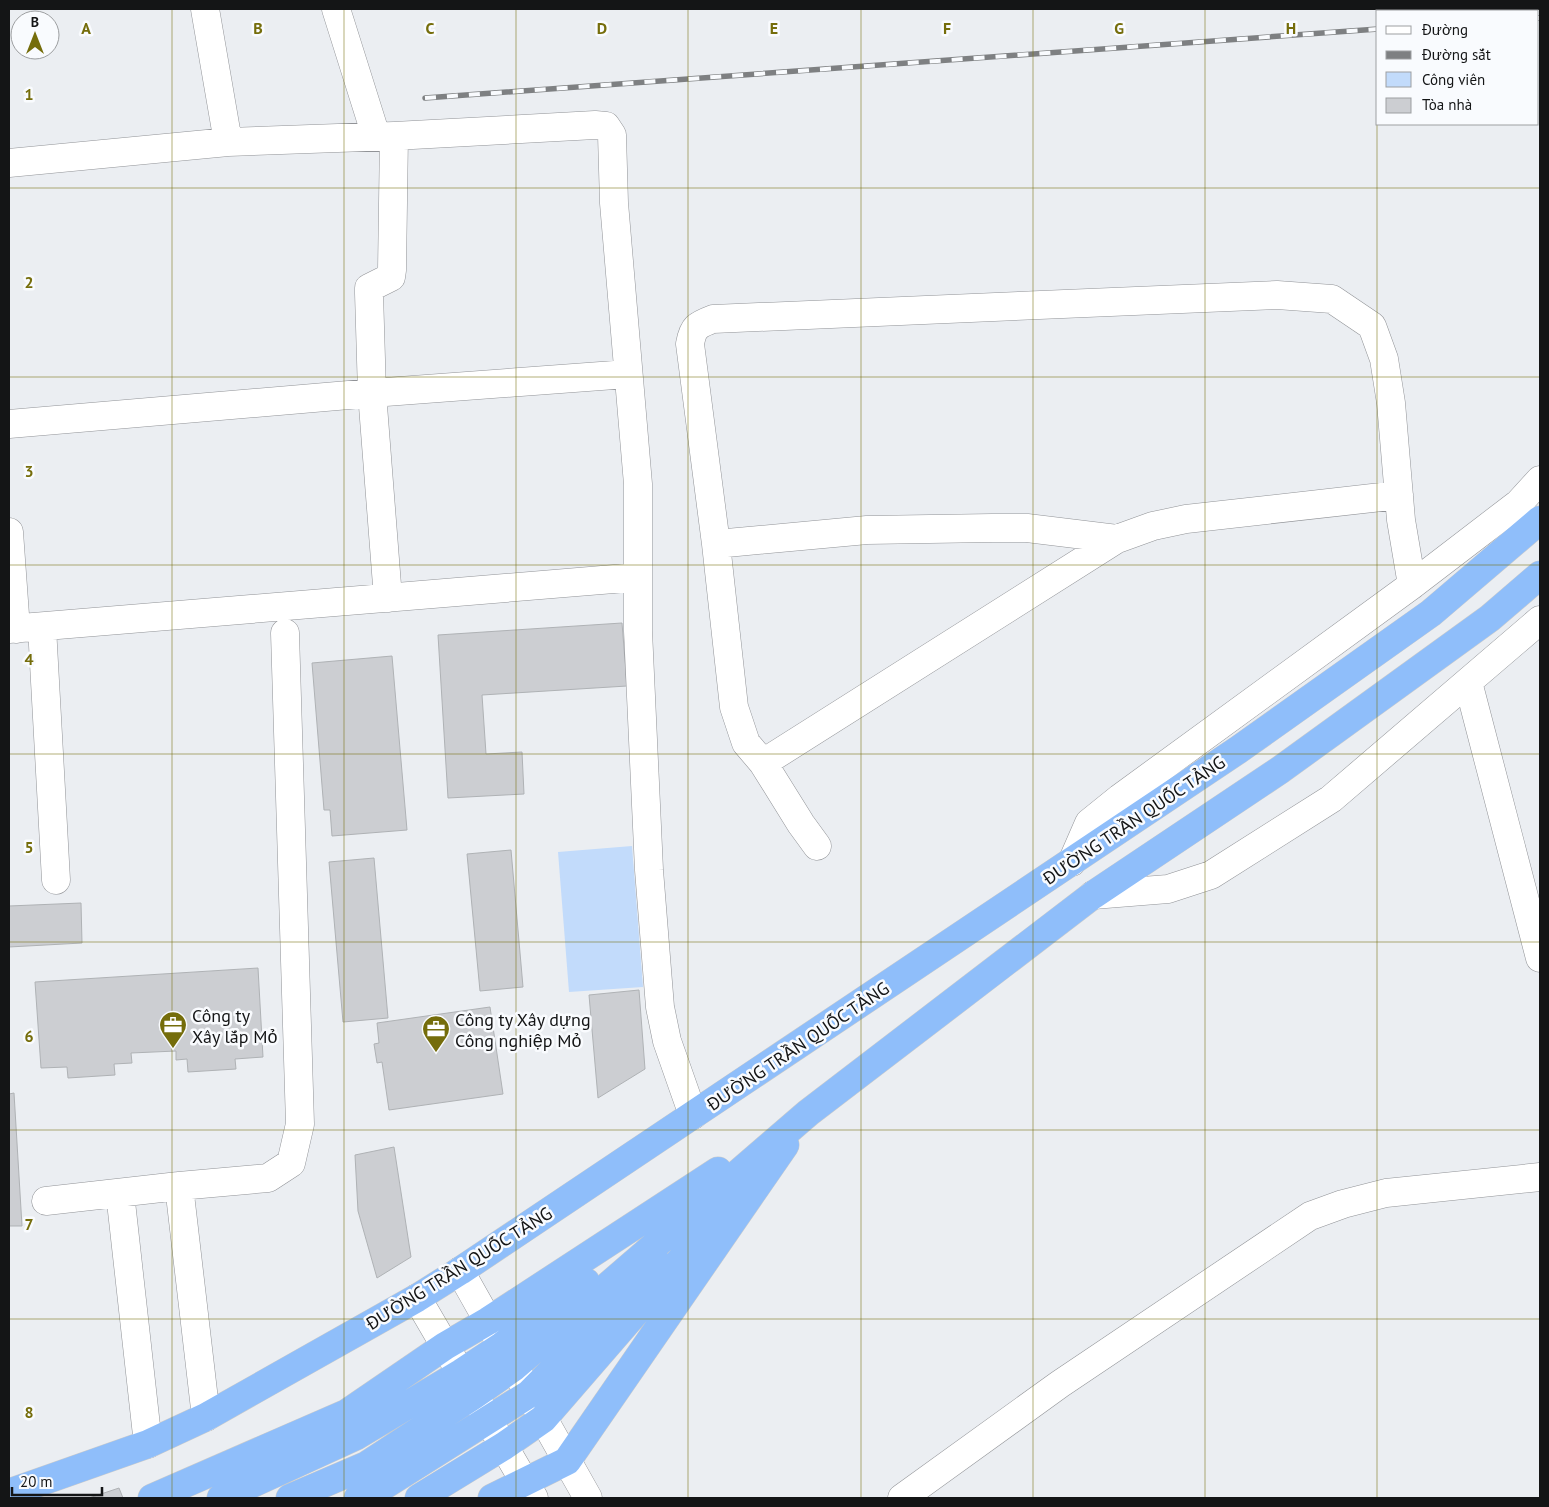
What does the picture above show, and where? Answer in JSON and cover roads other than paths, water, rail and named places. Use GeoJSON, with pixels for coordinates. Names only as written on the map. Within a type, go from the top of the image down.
{"type":"FeatureCollection","features":[{"type":"Feature","properties":{"kind":"highway","name":"ĐƯỜNG TRẦN QUỐC TẢNG"},"geometry":{"type":"LineString","coordinates":[[9,1493],[148,1444],[206,1417],[417,1298],[460,1271],[1238,750],[1432,613],[1540,520]]}},
{"type":"Feature","properties":{"kind":"highway"},"geometry":{"type":"LineString","coordinates":[[290,1498],[367,1464],[467,1384],[508,1356],[808,1113],[1093,895],[1280,770],[1490,618],[1540,575]]}},
{"type":"Feature","properties":{"kind":"highway"},"geometry":{"type":"LineString","coordinates":[[152,1498],[347,1413],[445,1346],[488,1322],[808,1113]]}},
{"type":"Feature","properties":{"kind":"highway"},"geometry":{"type":"LineString","coordinates":[[358,1498],[377,1490],[529,1394],[808,1113]]}},
{"type":"Feature","properties":{"kind":"highway"},"geometry":{"type":"LineString","coordinates":[[419,1498],[504,1446],[543,1419],[808,1113]]}},
{"type":"Feature","properties":{"kind":"highway"},"geometry":{"type":"LineString","coordinates":[[492,1498],[529,1490],[567,1460],[808,1113]]}},
{"type":"Feature","properties":{"kind":"highway"},"geometry":{"type":"LineString","coordinates":[[221,1498],[467,1384]]}},
{"type":"Feature","properties":{"kind":"street"},"geometry":{"type":"LineString","coordinates":[[205,9],[228,142]]}},
{"type":"Feature","properties":{"kind":"street"},"geometry":{"type":"LineString","coordinates":[[336,9],[385,136],[392,270],[391,277],[369,288],[369,293],[372,393],[388,598]]}},
{"type":"Feature","properties":{"kind":"street"},"geometry":{"type":"LineString","coordinates":[[9,163],[228,142],[606,126],[612,135],[614,203],[638,484],[638,631],[648,870],[660,1006],[667,1041],[694,1115]]}},
{"type":"Feature","properties":{"kind":"street"},"geometry":{"type":"LineString","coordinates":[[816,846],[763,763],[746,743],[734,707],[716,544],[690,344],[692,332],[700,324],[713,319],[1277,295],[1332,299],[1372,326],[1384,359],[1391,402],[1401,520],[1412,585]]}},
{"type":"Feature","properties":{"kind":"street"},"geometry":{"type":"LineString","coordinates":[[9,424],[372,393],[628,374]]}},
{"type":"Feature","properties":{"kind":"street"},"geometry":{"type":"LineString","coordinates":[[1072,862],[1089,823],[1120,798],[1412,585],[1520,503],[1540,480]]}},
{"type":"Feature","properties":{"kind":"street"},"geometry":{"type":"LineString","coordinates":[[763,763],[1118,539],[1154,526],[1186,519],[1399,495]]}},
{"type":"Feature","properties":{"kind":"street"},"geometry":{"type":"LineString","coordinates":[[716,544],[867,530],[982,528],[1027,528],[1118,539]]}},
{"type":"Feature","properties":{"kind":"street"},"geometry":{"type":"LineString","coordinates":[[9,532],[12,629],[638,577]]}},
{"type":"Feature","properties":{"kind":"street"},"geometry":{"type":"LineString","coordinates":[[1093,895],[1168,889],[1211,876],[1331,799],[1540,620]]}},
{"type":"Feature","properties":{"kind":"street"},"geometry":{"type":"LineString","coordinates":[[42,627],[56,880]]}},
{"type":"Feature","properties":{"kind":"street"},"geometry":{"type":"LineString","coordinates":[[46,1201],[268,1178],[290,1162],[300,1124],[285,633]]}},
{"type":"Feature","properties":{"kind":"street"},"geometry":{"type":"LineString","coordinates":[[1468,682],[1540,958]]}},
{"type":"Feature","properties":{"kind":"street"},"geometry":{"type":"LineString","coordinates":[[902,1498],[1060,1384],[1310,1216],[1344,1204],[1386,1193],[1540,1177]]}},
{"type":"Feature","properties":{"kind":"street"},"geometry":{"type":"LineString","coordinates":[[179,1186],[206,1417]]}},
{"type":"Feature","properties":{"kind":"street"},"geometry":{"type":"LineString","coordinates":[[120,1193],[148,1444]]}},
{"type":"Feature","properties":{"kind":"street"},"geometry":{"type":"LineString","coordinates":[[460,1271],[588,1498]]}},
{"type":"Feature","properties":{"kind":"street"},"geometry":{"type":"LineString","coordinates":[[417,1298],[529,1490]]}},
{"type":"Feature","properties":{"kind":"railway"},"geometry":{"type":"LineString","coordinates":[[425,98],[1376,29]]}},
{"type":"Feature","properties":{"kind":"place","name":"Công ty Xây lắp Mỏ"},"geometry":{"type":"Point","coordinates":[173,1049]}},
{"type":"Feature","properties":{"kind":"place","name":"Công ty Xây dựng Công nghiệp Mỏ"},"geometry":{"type":"Point","coordinates":[436,1053]}}]}
